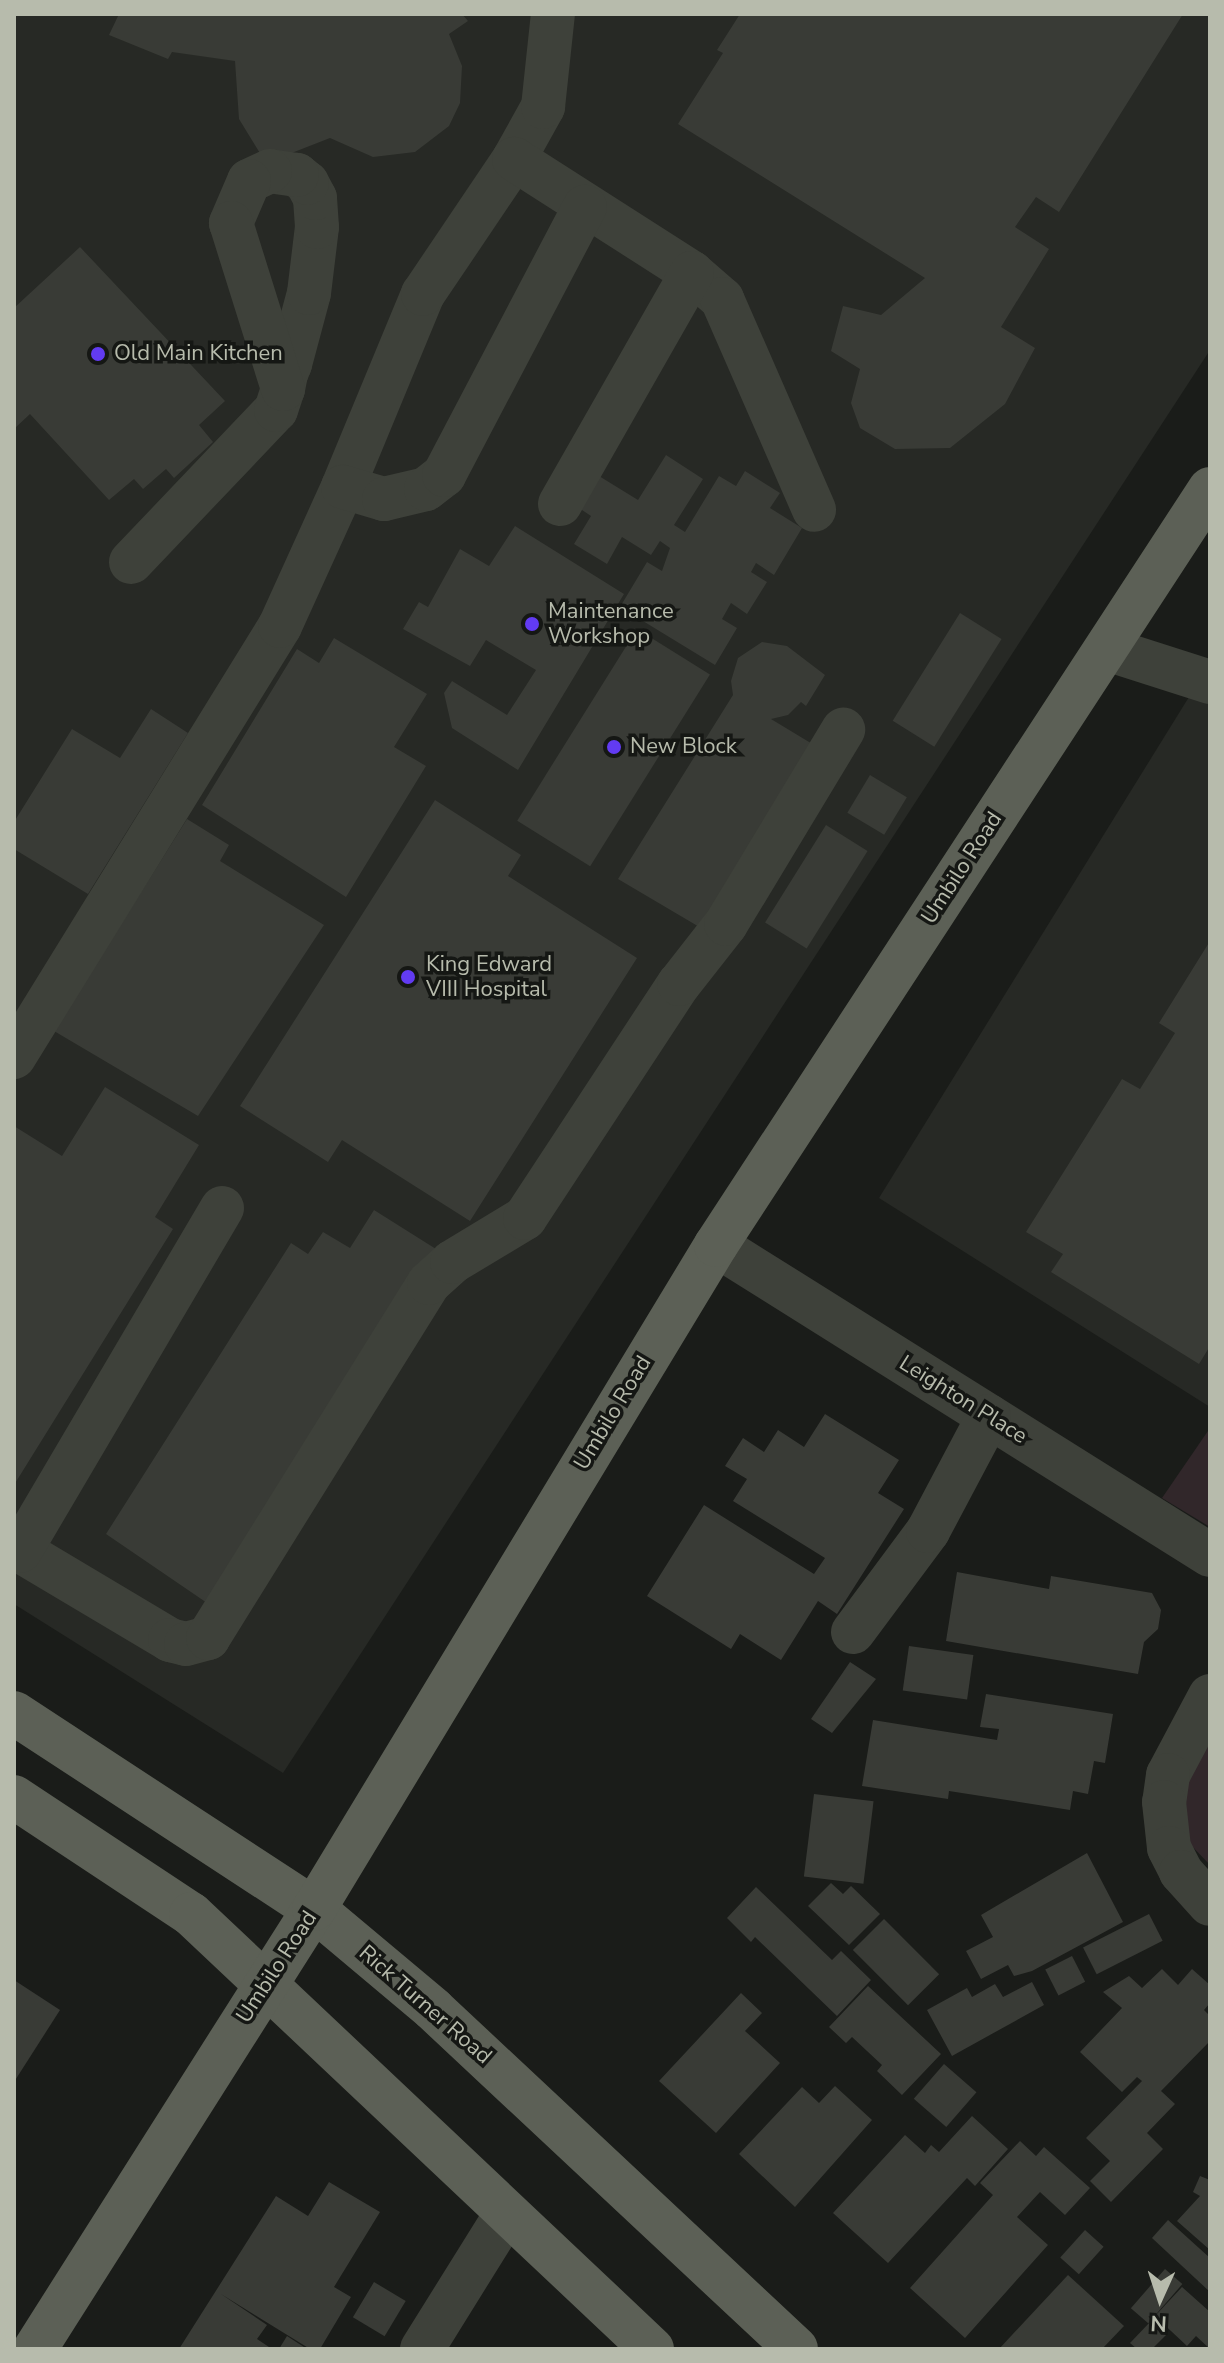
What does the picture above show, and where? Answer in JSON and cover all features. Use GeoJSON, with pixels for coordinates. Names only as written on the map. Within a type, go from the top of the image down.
{"type":"FeatureCollection","features":[{"type":"Feature","properties":{"kind":"main road","name":"Umbilo Road"},"geometry":{"type":"LineString","coordinates":[[35,2349],[314,1909],[716,1245],[1110,650],[1210,489]]}},
{"type":"Feature","properties":{"kind":"main road","name":"Rick Turner Road"},"geometry":{"type":"LineString","coordinates":[[14,1713],[314,1909],[433,2009],[796,2349]]}},
{"type":"Feature","properties":{"kind":"main road"},"geometry":{"type":"LineString","coordinates":[[14,1797],[191,1914],[652,2349]]}},
{"type":"Feature","properties":{"kind":"street"},"geometry":{"type":"LineString","coordinates":[[14,1057],[280,626],[343,487],[423,294],[514,159],[543,107],[553,14]]}},
{"type":"Feature","properties":{"kind":"street"},"geometry":{"type":"LineString","coordinates":[[514,159],[692,273],[722,299],[814,510]]}},
{"type":"Feature","properties":{"kind":"street"},"geometry":{"type":"LineString","coordinates":[[343,487],[384,499],[426,489],[444,475],[585,207]]}},
{"type":"Feature","properties":{"kind":"street"},"geometry":{"type":"LineString","coordinates":[[560,504],[692,273]]}},
{"type":"Feature","properties":{"kind":"street"},"geometry":{"type":"LineString","coordinates":[[131,562],[270,421],[283,389]]}},
{"type":"Feature","properties":{"kind":"street"},"geometry":{"type":"LineString","coordinates":[[1110,650],[1210,682]]}},
{"type":"Feature","properties":{"kind":"street"},"geometry":{"type":"LineString","coordinates":[[222,1208],[17,1549],[170,1640],[186,1644],[208,1638],[429,1283],[452,1262],[525,1218],[679,984],[726,924],[843,730]]}},
{"type":"Feature","properties":{"kind":"street","name":"Leighton Place"},"geometry":{"type":"LineString","coordinates":[[716,1245],[1210,1555]]}},
{"type":"Feature","properties":{"kind":"street"},"geometry":{"type":"LineString","coordinates":[[853,1632],[928,1531],[989,1416]]}},
{"type":"Feature","properties":{"kind":"street"},"geometry":{"type":"LineString","coordinates":[[1210,1696],[1168,1775],[1164,1802],[1169,1848],[1181,1872],[1210,1904]]}},
{"type":"Feature","properties":{"kind":"street"},"geometry":{"type":"LineString","coordinates":[[422,2349],[506,2214]]}},
{"type":"Feature","properties":{"kind":"shaded area","name":"King Edward VIII Hospital"},"geometry":{"type":"Polygon","coordinates":[[[14,14],[1210,14],[1210,350],[283,1773],[14,1604],[14,14]]]}},
{"type":"Feature","properties":{"kind":"shaded area"},"geometry":{"type":"Polygon","coordinates":[[[1210,663],[1210,1407],[879,1198],[1210,663]]]}},
{"type":"Feature","properties":{"kind":"shaded area"},"geometry":{"type":"Polygon","coordinates":[[[1210,1428],[1210,1527],[1162,1498],[1210,1428]]]}},
{"type":"Feature","properties":{"kind":"shaded area"},"geometry":{"type":"Polygon","coordinates":[[[1210,1736],[1210,1865],[1187,1841],[1185,1773],[1210,1736]]]}},
{"type":"Feature","properties":{"kind":"building"},"geometry":{"type":"Polygon","coordinates":[[[119,14],[462,14],[468,21],[449,34],[462,66],[460,103],[449,126],[415,152],[373,157],[330,138],[266,163],[239,119],[235,61],[172,52],[168,59],[109,35],[119,14]]]}},
{"type":"Feature","properties":{"kind":"building"},"geometry":{"type":"Polygon","coordinates":[[[740,14],[1183,14],[1059,212],[1036,197],[1015,227],[1049,249],[1001,327],[1035,348],[1005,404],[950,448],[895,449],[860,428],[851,403],[860,369],[831,351],[843,306],[881,315],[925,278],[678,124],[723,53],[717,50],[740,14]]]}},
{"type":"Feature","properties":{"kind":"building","name":"Old Main Kitchen"},"geometry":{"type":"Polygon","coordinates":[[[80,247],[225,401],[199,425],[213,442],[174,478],[166,469],[143,489],[134,479],[109,500],[30,414],[14,429],[14,308],[80,247]]]}},
{"type":"Feature","properties":{"kind":"building"},"geometry":{"type":"Polygon","coordinates":[[[666,455],[703,479],[674,525],[685,532],[719,476],[736,486],[745,471],[780,493],[770,508],[802,528],[774,575],[756,563],[751,572],[767,582],[747,614],[731,603],[722,619],[737,628],[715,665],[620,607],[647,562],[662,571],[670,548],[660,541],[651,555],[622,537],[607,564],[574,544],[591,516],[579,508],[599,476],[638,500],[666,455]]]}},
{"type":"Feature","properties":{"kind":"building","name":"Maintenance Workshop"},"geometry":{"type":"Polygon","coordinates":[[[515,526],[624,594],[518,770],[452,728],[444,693],[452,681],[507,715],[536,670],[486,640],[470,666],[403,629],[419,602],[428,607],[460,549],[489,566],[515,526]]]}},
{"type":"Feature","properties":{"kind":"building"},"geometry":{"type":"Polygon","coordinates":[[[960,613],[1002,639],[934,747],[893,721],[960,613]]]}},
{"type":"Feature","properties":{"kind":"building","name":"New Block"},"geometry":{"type":"Polygon","coordinates":[[[637,629],[710,675],[590,866],[517,821],[637,629]]]}},
{"type":"Feature","properties":{"kind":"building"},"geometry":{"type":"Polygon","coordinates":[[[334,638],[427,694],[394,747],[426,766],[346,897],[202,805],[297,649],[319,663],[334,638]]]}},
{"type":"Feature","properties":{"kind":"building"},"geometry":{"type":"Polygon","coordinates":[[[762,642],[787,646],[825,675],[806,706],[801,702],[788,715],[771,719],[819,748],[701,928],[618,879],[733,695],[731,681],[738,658],[762,642]]]}},
{"type":"Feature","properties":{"kind":"building"},"geometry":{"type":"Polygon","coordinates":[[[151,709],[188,733],[88,894],[14,849],[14,822],[72,729],[120,758],[151,709]]]}},
{"type":"Feature","properties":{"kind":"building"},"geometry":{"type":"Polygon","coordinates":[[[870,775],[907,797],[884,835],[847,813],[870,775]]]}},
{"type":"Feature","properties":{"kind":"building"},"geometry":{"type":"Polygon","coordinates":[[[435,800],[521,855],[508,876],[637,958],[470,1221],[342,1140],[328,1162],[240,1106],[435,800]]]}},
{"type":"Feature","properties":{"kind":"building"},"geometry":{"type":"Polygon","coordinates":[[[187,819],[229,845],[220,861],[324,925],[198,1116],[54,1031],[187,819]]]}},
{"type":"Feature","properties":{"kind":"building"},"geometry":{"type":"Polygon","coordinates":[[[826,825],[868,851],[807,948],[765,923],[826,825]]]}},
{"type":"Feature","properties":{"kind":"building"},"geometry":{"type":"Polygon","coordinates":[[[1210,941],[1210,1346],[1199,1364],[1051,1272],[1063,1254],[1026,1232],[1122,1079],[1140,1089],[1175,1033],[1159,1023],[1210,941]]]}},
{"type":"Feature","properties":{"kind":"building"},"geometry":{"type":"Polygon","coordinates":[[[105,1087],[199,1145],[155,1217],[173,1229],[14,1485],[14,1126],[62,1156],[105,1087]]]}},
{"type":"Feature","properties":{"kind":"building"},"geometry":{"type":"Polygon","coordinates":[[[374,1210],[436,1249],[210,1605],[106,1534],[291,1243],[308,1254],[323,1232],[350,1248],[374,1210]]]}},
{"type":"Feature","properties":{"kind":"building"},"geometry":{"type":"Polygon","coordinates":[[[825,1414],[899,1460],[878,1493],[904,1509],[837,1614],[818,1601],[781,1660],[740,1634],[731,1649],[647,1596],[704,1505],[814,1574],[825,1558],[733,1501],[747,1479],[725,1466],[743,1438],[764,1452],[778,1430],[804,1447],[825,1414]]]}},
{"type":"Feature","properties":{"kind":"building"},"geometry":{"type":"Polygon","coordinates":[[[957,1572],[1049,1589],[1051,1576],[1152,1593],[1161,1610],[1158,1629],[1144,1642],[1138,1674],[946,1641],[957,1572]]]}},
{"type":"Feature","properties":{"kind":"building"},"geometry":{"type":"Polygon","coordinates":[[[909,1646],[973,1655],[967,1700],[903,1691],[909,1646]]]}},
{"type":"Feature","properties":{"kind":"building"},"geometry":{"type":"Polygon","coordinates":[[[850,1662],[876,1679],[832,1733],[811,1719],[850,1662]]]}},
{"type":"Feature","properties":{"kind":"building"},"geometry":{"type":"Polygon","coordinates":[[[986,1694],[1113,1714],[1105,1763],[1094,1761],[1088,1794],[1073,1791],[1070,1810],[949,1791],[948,1799],[862,1786],[873,1720],[997,1740],[999,1729],[980,1727],[986,1694]]]}},
{"type":"Feature","properties":{"kind":"building"},"geometry":{"type":"Polygon","coordinates":[[[814,1794],[874,1801],[863,1884],[804,1876],[814,1794]]]}},
{"type":"Feature","properties":{"kind":"building"},"geometry":{"type":"Polygon","coordinates":[[[1087,1853],[1123,1922],[1032,1971],[1014,1976],[1008,1965],[981,1979],[966,1951],[993,1937],[981,1915],[1087,1853]]]}},
{"type":"Feature","properties":{"kind":"building"},"geometry":{"type":"Polygon","coordinates":[[[831,1883],[843,1894],[851,1886],[880,1914],[849,1945],[808,1906],[831,1883]]]}},
{"type":"Feature","properties":{"kind":"building"},"geometry":{"type":"Polygon","coordinates":[[[756,1887],[832,1960],[841,1951],[871,1980],[837,2016],[755,1937],[751,1942],[727,1918],[756,1887]]]}},
{"type":"Feature","properties":{"kind":"building"},"geometry":{"type":"Polygon","coordinates":[[[1149,1914],[1163,1941],[1097,1974],[1083,1948],[1149,1914]]]}},
{"type":"Feature","properties":{"kind":"building"},"geometry":{"type":"Polygon","coordinates":[[[884,1919],[939,1974],[908,2005],[853,1950],[884,1919]]]}},
{"type":"Feature","properties":{"kind":"building"},"geometry":{"type":"Polygon","coordinates":[[[1072,1956],[1085,1982],[1058,1995],[1045,1970],[1072,1956]]]}},
{"type":"Feature","properties":{"kind":"building"},"geometry":{"type":"Polygon","coordinates":[[[1162,1969],[1178,1985],[1192,1969],[1210,1985],[1210,2003],[1204,2010],[1210,2016],[1210,2041],[1161,2091],[1175,2104],[1147,2133],[1163,2149],[1111,2202],[1090,2181],[1110,2161],[1086,2138],[1142,2081],[1137,2077],[1122,2092],[1080,2052],[1122,2008],[1103,1992],[1129,1976],[1142,1988],[1162,1969]]]}},
{"type":"Feature","properties":{"kind":"building"},"geometry":{"type":"Polygon","coordinates":[[[14,1980],[60,2010],[14,2082],[14,1980]]]}},
{"type":"Feature","properties":{"kind":"building"},"geometry":{"type":"Polygon","coordinates":[[[1032,1982],[1044,2005],[952,2056],[927,2010],[967,1988],[972,1997],[995,1984],[1003,1997],[1032,1982]]]}},
{"type":"Feature","properties":{"kind":"building"},"geometry":{"type":"Polygon","coordinates":[[[868,1986],[941,2054],[902,2095],[877,2071],[882,2065],[852,2037],[846,2043],[829,2027],[868,1986]]]}},
{"type":"Feature","properties":{"kind":"building"},"geometry":{"type":"Polygon","coordinates":[[[741,1993],[762,2013],[745,2031],[780,2063],[716,2133],[659,2081],[741,1993]]]}},
{"type":"Feature","properties":{"kind":"building"},"geometry":{"type":"Polygon","coordinates":[[[944,2064],[976,2092],[946,2127],[914,2099],[944,2064]]]}},
{"type":"Feature","properties":{"kind":"building"},"geometry":{"type":"Polygon","coordinates":[[[835,2086],[872,2120],[795,2207],[739,2154],[802,2087],[819,2103],[835,2086]]]}},
{"type":"Feature","properties":{"kind":"building"},"geometry":{"type":"Polygon","coordinates":[[[972,2116],[1008,2149],[975,2186],[967,2178],[888,2263],[833,2213],[905,2135],[925,2153],[931,2145],[939,2152],[972,2116]]]}},
{"type":"Feature","properties":{"kind":"building"},"geometry":{"type":"Polygon","coordinates":[[[1020,2141],[1036,2156],[1044,2147],[1090,2188],[1065,2215],[1040,2192],[1017,2217],[1048,2245],[965,2338],[910,2288],[993,2195],[980,2183],[1020,2141]]]}},
{"type":"Feature","properties":{"kind":"building"},"geometry":{"type":"Polygon","coordinates":[[[1200,2176],[1210,2180],[1210,2250],[1177,2221],[1200,2196],[1193,2192],[1200,2176]]]}},
{"type":"Feature","properties":{"kind":"building"},"geometry":{"type":"Polygon","coordinates":[[[329,2182],[380,2212],[334,2287],[351,2297],[320,2349],[310,2349],[221,2294],[267,2325],[257,2339],[272,2349],[179,2349],[276,2196],[308,2216],[329,2182]]]}},
{"type":"Feature","properties":{"kind":"building"},"geometry":{"type":"Polygon","coordinates":[[[1168,2220],[1210,2258],[1210,2292],[1152,2238],[1168,2220]]]}},
{"type":"Feature","properties":{"kind":"building"},"geometry":{"type":"Polygon","coordinates":[[[1085,2230],[1104,2247],[1079,2274],[1060,2257],[1085,2230]]]}},
{"type":"Feature","properties":{"kind":"building"},"geometry":{"type":"Polygon","coordinates":[[[1165,2269],[1182,2284],[1148,2323],[1131,2308],[1165,2269]]]}},
{"type":"Feature","properties":{"kind":"building"},"geometry":{"type":"Polygon","coordinates":[[[1068,2275],[1124,2326],[1102,2349],[999,2349],[1068,2275]]]}},
{"type":"Feature","properties":{"kind":"building"},"geometry":{"type":"Polygon","coordinates":[[[374,2282],[406,2301],[385,2336],[353,2317],[374,2282]]]}},
{"type":"Feature","properties":{"kind":"building"},"geometry":{"type":"Polygon","coordinates":[[[1182,2287],[1210,2312],[1210,2349],[1196,2336],[1187,2346],[1155,2316],[1182,2287]]]}},
{"type":"Feature","properties":{"kind":"building"},"geometry":{"type":"Polygon","coordinates":[[[1151,2321],[1166,2335],[1152,2349],[1137,2349],[1130,2343],[1151,2321]]]}},
{"type":"Feature","properties":{"kind":"building"},"geometry":{"type":"Polygon","coordinates":[[[287,2336],[307,2349],[279,2349],[287,2336]]]}},
{"type":"Feature","properties":{"kind":"place","name":"Old Main Kitchen"},"geometry":{"type":"Point","coordinates":[98,354]}},
{"type":"Feature","properties":{"kind":"place","name":"Maintenance Workshop"},"geometry":{"type":"Point","coordinates":[532,624]}},
{"type":"Feature","properties":{"kind":"place","name":"New Block"},"geometry":{"type":"Point","coordinates":[614,747]}},
{"type":"Feature","properties":{"kind":"place","name":"King Edward VIII Hospital"},"geometry":{"type":"Point","coordinates":[408,977]}}]}
